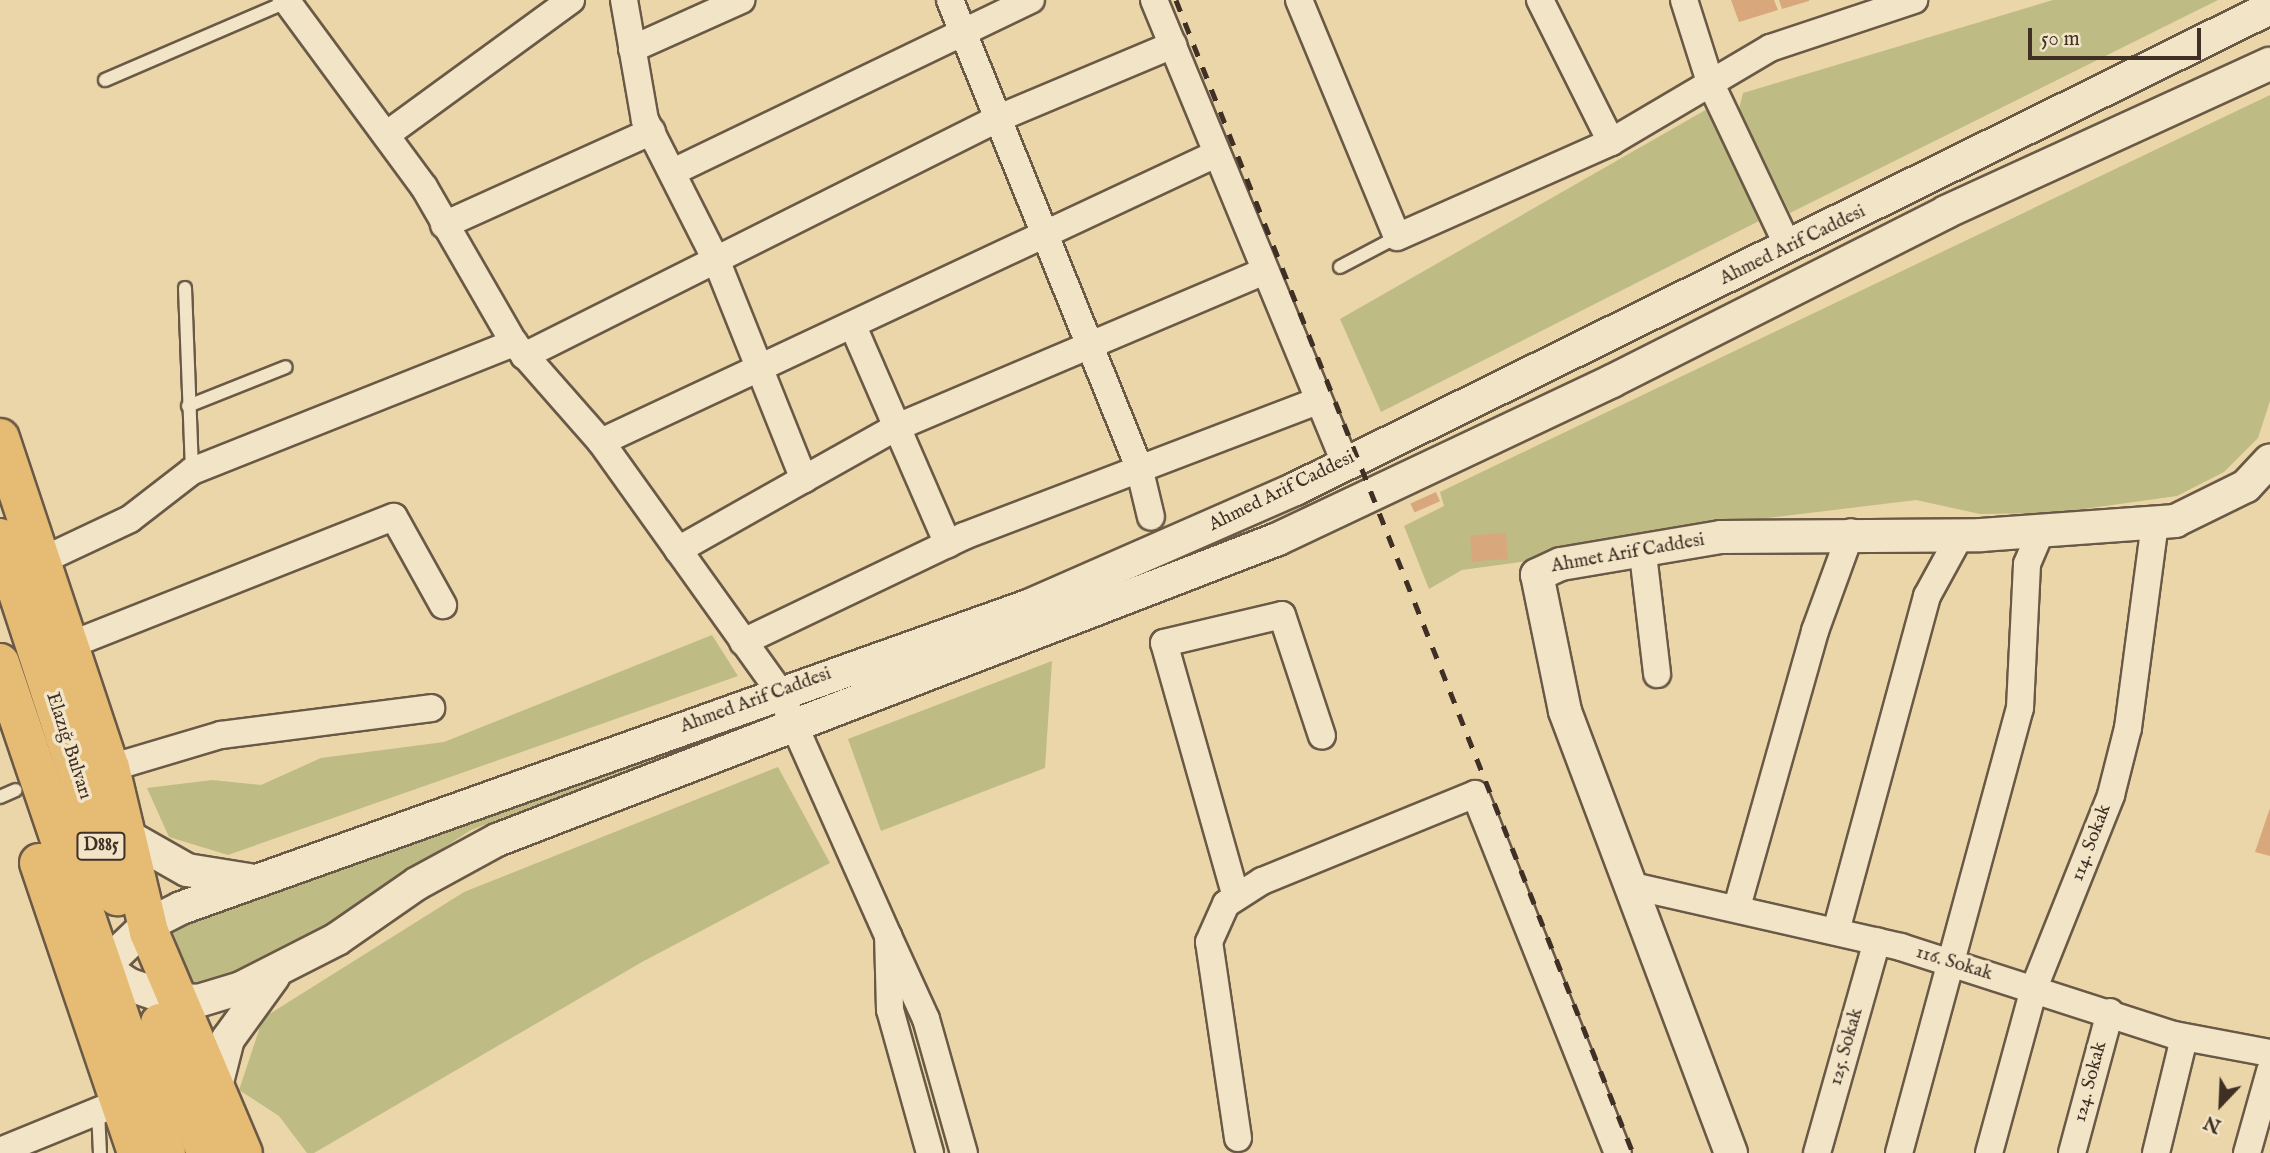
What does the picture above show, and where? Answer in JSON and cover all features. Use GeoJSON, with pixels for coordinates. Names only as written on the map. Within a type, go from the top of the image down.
{"type":"FeatureCollection","features":[{"type":"Feature","properties":{"kind":"highway"},"geometry":{"type":"LineString","coordinates":[[0,438],[43,560],[110,768],[126,835],[140,934]]}},
{"type":"Feature","properties":{"kind":"highway","name":"Elazığ Bulvarı"},"geometry":{"type":"LineString","coordinates":[[0,538],[91,817],[140,934],[162,996],[206,1153]]}},
{"type":"Feature","properties":{"kind":"highway","name":"Elazığ Bulvarı"},"geometry":{"type":"LineString","coordinates":[[0,663],[166,1153]]}},
{"type":"Feature","properties":{"kind":"highway"},"geometry":{"type":"LineString","coordinates":[[0,741],[8,794],[109,1106],[137,1153]]}},
{"type":"Feature","properties":{"kind":"highway"},"geometry":{"type":"LineString","coordinates":[[162,996],[215,1090],[243,1153]]}},
{"type":"Feature","properties":{"kind":"street"},"geometry":{"type":"LineString","coordinates":[[386,135],[571,0]]}},
{"type":"Feature","properties":{"kind":"street"},"geometry":{"type":"LineString","coordinates":[[624,0],[632,50],[652,131],[676,170],[717,262],[756,370],[804,479]]}},
{"type":"Feature","properties":{"kind":"street"},"geometry":{"type":"LineString","coordinates":[[632,50],[741,0]]}},
{"type":"Feature","properties":{"kind":"street"},"geometry":{"type":"LineString","coordinates":[[950,0],[1139,467],[1151,517]]}},
{"type":"Feature","properties":{"kind":"street"},"geometry":{"type":"LineString","coordinates":[[676,170],[1031,0]]}},
{"type":"Feature","properties":{"kind":"street"},"geometry":{"type":"LineString","coordinates":[[1154,0],[1345,463]]}},
{"type":"Feature","properties":{"kind":"street"},"geometry":{"type":"LineString","coordinates":[[1300,0],[1397,237],[1611,142],[1770,48],[1914,0]]}},
{"type":"Feature","properties":{"kind":"street"},"geometry":{"type":"LineString","coordinates":[[1540,0],[1611,142]]}},
{"type":"Feature","properties":{"kind":"street"},"geometry":{"type":"LineString","coordinates":[[1684,0],[1710,82],[1789,248]]}},
{"type":"Feature","properties":{"kind":"street"},"geometry":{"type":"LineString","coordinates":[[286,1],[386,135],[519,349],[601,442],[779,691],[926,1019],[964,1153]]}},
{"type":"Feature","properties":{"kind":"street","name":"Ahmed Arif Caddesi"},"geometry":{"type":"LineString","coordinates":[[103,967],[140,934],[254,880],[779,691],[1031,605],[1345,463],[1789,248],[2270,8]]}},
{"type":"Feature","properties":{"kind":"street"},"geometry":{"type":"LineString","coordinates":[[43,560],[130,519],[192,471],[519,349],[717,262],[999,118],[1173,45]]}},
{"type":"Feature","properties":{"kind":"street","name":"Ahmed Arif Caddesi"},"geometry":{"type":"LineString","coordinates":[[162,996],[230,992],[281,969],[498,840],[797,728],[1278,538],[1612,381],[1945,212],[2270,64]]}},
{"type":"Feature","properties":{"kind":"street"},"geometry":{"type":"LineString","coordinates":[[444,225],[652,131]]}},
{"type":"Feature","properties":{"kind":"street"},"geometry":{"type":"LineString","coordinates":[[601,442],[1046,237],[1216,154]]}},
{"type":"Feature","properties":{"kind":"street"},"geometry":{"type":"LineString","coordinates":[[678,550],[895,428],[1265,271]]}},
{"type":"Feature","properties":{"kind":"street"},"geometry":{"type":"LineString","coordinates":[[853,326],[895,428],[948,544]]}},
{"type":"Feature","properties":{"kind":"street"},"geometry":{"type":"LineString","coordinates":[[743,642],[948,544],[1139,467],[1318,401]]}},
{"type":"Feature","properties":{"kind":"street","name":"Ahmet Arif Caddesi"},"geometry":{"type":"LineString","coordinates":[[1731,1153],[1633,886],[1564,711],[1534,583],[1543,570],[1561,564],[1643,554],[1721,537],[1851,531],[1961,534],[2155,523],[2226,500],[2270,460]]}},
{"type":"Feature","properties":{"kind":"street"},"geometry":{"type":"LineString","coordinates":[[70,645],[394,517],[443,605]]}},
{"type":"Feature","properties":{"kind":"street","name":"114. Sokak"},"geometry":{"type":"LineString","coordinates":[[1989,1153],[2034,988],[2111,795],[2125,741],[2155,523]]}},
{"type":"Feature","properties":{"kind":"street"},"geometry":{"type":"LineString","coordinates":[[1737,907],[1815,631],[1851,531]]}},
{"type":"Feature","properties":{"kind":"street"},"geometry":{"type":"LineString","coordinates":[[1899,1153],[2021,708],[2027,564],[2041,531]]}},
{"type":"Feature","properties":{"kind":"street"},"geometry":{"type":"LineString","coordinates":[[1836,931],[1927,596],[1961,534]]}},
{"type":"Feature","properties":{"kind":"street"},"geometry":{"type":"LineString","coordinates":[[1643,554],[1657,674]]}},
{"type":"Feature","properties":{"kind":"street"},"geometry":{"type":"LineString","coordinates":[[1237,897],[1164,643],[1282,615],[1322,736]]}},
{"type":"Feature","properties":{"kind":"street"},"geometry":{"type":"LineString","coordinates":[[110,768],[221,735],[430,708]]}},
{"type":"Feature","properties":{"kind":"street"},"geometry":{"type":"LineString","coordinates":[[1238,1138],[1209,942],[1226,904],[1475,794],[1618,1153]]}},
{"type":"Feature","properties":{"kind":"street","name":"Ahmed Arif Caddesi"},"geometry":{"type":"LineString","coordinates":[[91,817],[187,870],[254,880]]}},
{"type":"Feature","properties":{"kind":"street","name":"116. Sokak"},"geometry":{"type":"LineString","coordinates":[[1633,886],[1737,907],[1877,941],[2110,1012],[2184,1038],[2270,1053]]}},
{"type":"Feature","properties":{"kind":"street"},"geometry":{"type":"LineString","coordinates":[[888,936],[890,1010],[930,1153]]}},
{"type":"Feature","properties":{"kind":"street","name":"125. Sokak"},"geometry":{"type":"LineString","coordinates":[[1817,1153],[1877,941]]}},
{"type":"Feature","properties":{"kind":"street"},"geometry":{"type":"LineString","coordinates":[[103,967],[162,996]]}},
{"type":"Feature","properties":{"kind":"street","name":"Ahmed Arif Caddesi"},"geometry":{"type":"LineString","coordinates":[[215,1090],[228,1039],[281,969]]}},
{"type":"Feature","properties":{"kind":"street","name":"124. Sokak"},"geometry":{"type":"LineString","coordinates":[[2072,1153],[2110,1012]]}},
{"type":"Feature","properties":{"kind":"street"},"geometry":{"type":"LineString","coordinates":[[2156,1153],[2184,1038]]}},
{"type":"Feature","properties":{"kind":"street"},"geometry":{"type":"LineString","coordinates":[[2247,1153],[2270,1071]]}},
{"type":"Feature","properties":{"kind":"street"},"geometry":{"type":"LineString","coordinates":[[0,1151],[109,1106]]}},
{"type":"Feature","properties":{"kind":"lane"},"geometry":{"type":"LineString","coordinates":[[105,80],[286,1]]}},
{"type":"Feature","properties":{"kind":"lane"},"geometry":{"type":"LineString","coordinates":[[1340,267],[1397,237]]}},
{"type":"Feature","properties":{"kind":"lane"},"geometry":{"type":"LineString","coordinates":[[185,288],[192,471]]}},
{"type":"Feature","properties":{"kind":"lane"},"geometry":{"type":"LineString","coordinates":[[188,406],[286,367]]}},
{"type":"Feature","properties":{"kind":"lane"},"geometry":{"type":"LineString","coordinates":[[100,1153],[109,1106]]}},
{"type":"Feature","properties":{"kind":"shaded area"},"geometry":{"type":"Polygon","coordinates":[[[2053,0],[2218,0],[1790,213],[1739,109],[1743,93],[2053,0]]]}},
{"type":"Feature","properties":{"kind":"shaded area"},"geometry":{"type":"Polygon","coordinates":[[[2270,95],[2270,401],[2258,438],[2224,472],[2177,496],[2055,513],[1980,514],[1916,500],[1719,524],[1640,546],[1462,570],[1429,589],[1404,526],[1444,506],[1440,492],[2270,95]]]}},
{"type":"Feature","properties":{"kind":"shaded area"},"geometry":{"type":"Polygon","coordinates":[[[1709,108],[1759,221],[1381,412],[1340,319],[1709,108]]]}},
{"type":"Feature","properties":{"kind":"shaded area"},"geometry":{"type":"Polygon","coordinates":[[[712,635],[738,676],[228,855],[169,837],[147,788],[212,780],[261,785],[321,758],[444,742],[712,635]]]}},
{"type":"Feature","properties":{"kind":"shaded area"},"geometry":{"type":"Polygon","coordinates":[[[1052,661],[1045,768],[881,831],[848,739],[1052,661]]]}},
{"type":"Feature","properties":{"kind":"shaded area"},"geometry":{"type":"Polygon","coordinates":[[[760,709],[762,719],[471,830],[253,972],[193,987],[172,929],[760,709]]]}},
{"type":"Feature","properties":{"kind":"shaded area"},"geometry":{"type":"Polygon","coordinates":[[[778,767],[830,863],[642,962],[314,1153],[307,1153],[279,1116],[239,1090],[263,1018],[464,892],[778,767]]]}},
{"type":"Feature","properties":{"kind":"building"},"geometry":{"type":"Polygon","coordinates":[[[1731,0],[1774,0],[1778,10],[1739,22],[1731,0]]]}},
{"type":"Feature","properties":{"kind":"building"},"geometry":{"type":"Polygon","coordinates":[[[1779,0],[1809,0],[1809,1],[1782,9],[1779,0]]]}},
{"type":"Feature","properties":{"kind":"building"},"geometry":{"type":"Polygon","coordinates":[[[1436,492],[1440,501],[1414,513],[1410,503],[1436,492]]]}},
{"type":"Feature","properties":{"kind":"building"},"geometry":{"type":"Polygon","coordinates":[[[1506,533],[1508,559],[1472,561],[1470,536],[1506,533]]]}},
{"type":"Feature","properties":{"kind":"building"},"geometry":{"type":"Polygon","coordinates":[[[2270,808],[2270,856],[2255,852],[2270,808]]]}},
{"type":"Feature","properties":{"kind":"railway"},"geometry":{"type":"LineString","coordinates":[[1176,0],[1633,1153]]}}]}
